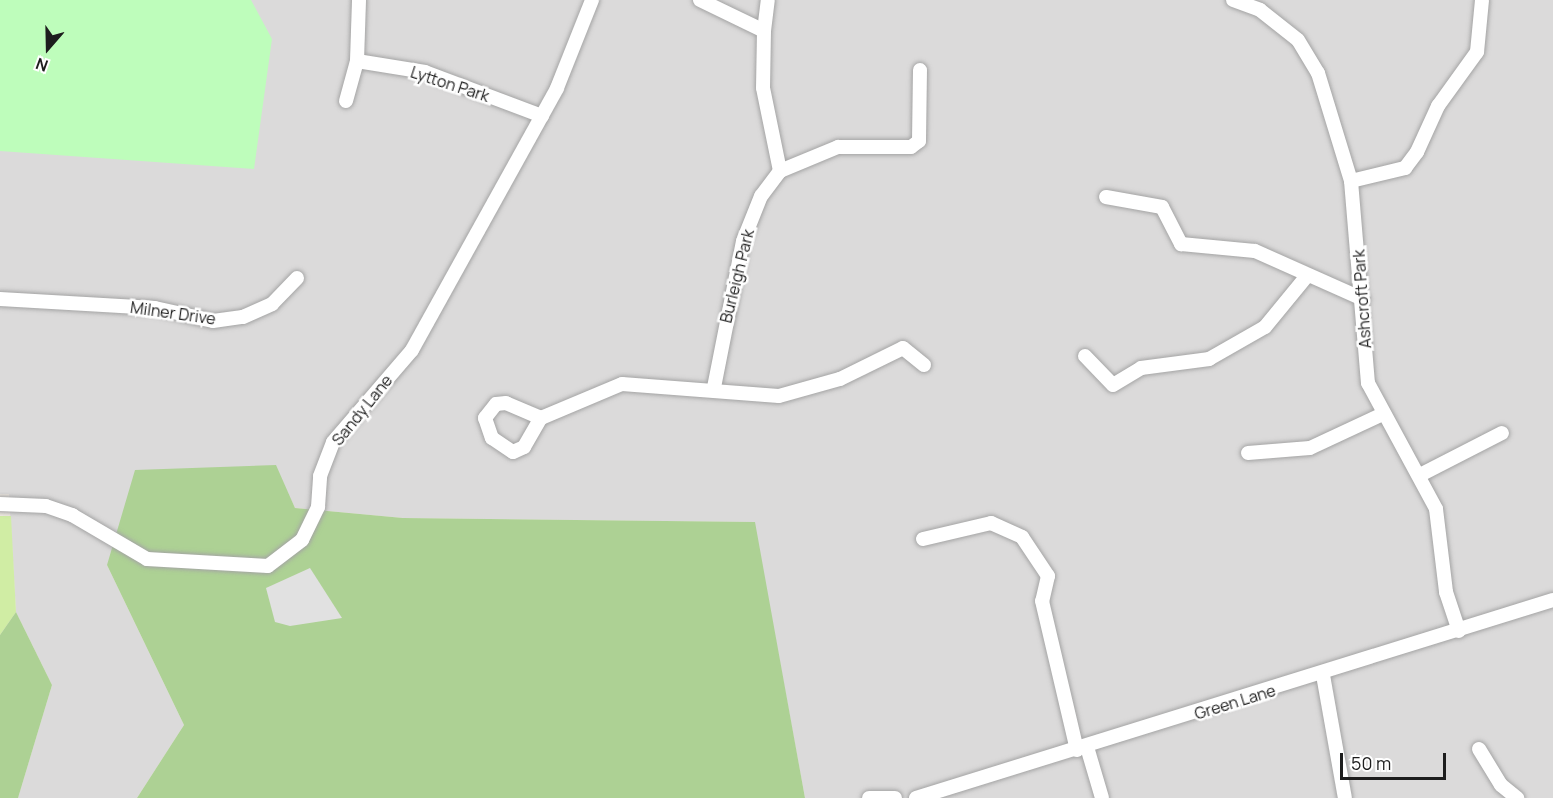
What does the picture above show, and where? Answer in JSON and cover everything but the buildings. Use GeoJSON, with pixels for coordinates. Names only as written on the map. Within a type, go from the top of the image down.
{"type":"FeatureCollection","features":[{"type":"Feature","properties":{"kind":"street"},"geometry":{"type":"LineString","coordinates":[[346,101],[357,61],[359,0]]}},
{"type":"Feature","properties":{"kind":"street","name":"Sandy Lane"},"geometry":{"type":"LineString","coordinates":[[0,504],[46,506],[72,514],[147,559],[268,566],[302,540],[318,507],[320,476],[333,442],[412,350],[542,116],[592,0]]}},
{"type":"Feature","properties":{"kind":"street"},"geometry":{"type":"LineString","coordinates":[[700,0],[764,31]]}},
{"type":"Feature","properties":{"kind":"street"},"geometry":{"type":"LineString","coordinates":[[768,0],[764,31],[763,88],[780,171],[838,147],[911,147],[919,141],[920,70]]}},
{"type":"Feature","properties":{"kind":"street","name":"Ashcroft Park"},"geometry":{"type":"LineString","coordinates":[[1233,0],[1260,10],[1298,40],[1318,73],[1350,181],[1363,299],[1368,383],[1383,414],[1420,474],[1436,509],[1446,592],[1459,631]]}},
{"type":"Feature","properties":{"kind":"street"},"geometry":{"type":"LineString","coordinates":[[1350,181],[1405,168],[1417,152],[1438,106],[1477,52],[1482,0]]}},
{"type":"Feature","properties":{"kind":"street","name":"Lytton Park"},"geometry":{"type":"LineString","coordinates":[[357,61],[425,72],[542,116]]}},
{"type":"Feature","properties":{"kind":"street","name":"Burleigh Park"},"geometry":{"type":"LineString","coordinates":[[714,388],[743,241],[761,196],[780,171]]}},
{"type":"Feature","properties":{"kind":"street"},"geometry":{"type":"LineString","coordinates":[[1106,197],[1162,207],[1181,244],[1255,251],[1306,277],[1363,299]]}},
{"type":"Feature","properties":{"kind":"street"},"geometry":{"type":"LineString","coordinates":[[1085,356],[1113,385],[1141,368],[1209,359],[1265,327],[1306,277]]}},
{"type":"Feature","properties":{"kind":"street","name":"Milner Drive"},"geometry":{"type":"LineString","coordinates":[[0,299],[155,308],[213,321],[243,317],[272,304],[297,278]]}},
{"type":"Feature","properties":{"kind":"street"},"geometry":{"type":"LineString","coordinates":[[541,418],[622,384],[714,388],[765,396],[804,392],[903,348],[924,365]]}},
{"type":"Feature","properties":{"kind":"street"},"geometry":{"type":"LineString","coordinates":[[1248,453],[1310,448],[1383,414]]}},
{"type":"Feature","properties":{"kind":"street"},"geometry":{"type":"LineString","coordinates":[[1420,474],[1502,433]]}},
{"type":"Feature","properties":{"kind":"street"},"geometry":{"type":"LineString","coordinates":[[923,539],[991,523],[1022,537],[1048,576],[1042,601],[1082,748],[1102,798]]}},
{"type":"Feature","properties":{"kind":"street","name":"Green Lane"},"geometry":{"type":"LineString","coordinates":[[916,798],[1323,675],[1553,600]]}},
{"type":"Feature","properties":{"kind":"street"},"geometry":{"type":"LineString","coordinates":[[1323,675],[1345,798]]}},
{"type":"Feature","properties":{"kind":"street"},"geometry":{"type":"LineString","coordinates":[[1479,749],[1501,785],[1517,798]]}},
{"type":"Feature","properties":{"kind":"street"},"geometry":{"type":"LineString","coordinates":[[868,798],[895,798]]}},
{"type":"Feature","properties":{"kind":"shaded area"},"geometry":{"type":"Polygon","coordinates":[[[0,0],[1553,0],[1553,798],[805,798],[754,522],[403,518],[295,508],[275,465],[107,565],[184,725],[137,798],[18,798],[52,685],[16,612],[9,494],[0,494],[0,0]]]}},
{"type":"Feature","properties":{"kind":"shaded area"},"geometry":{"type":"Polygon","coordinates":[[[310,568],[342,618],[290,626],[275,622],[266,588],[310,568]]]}},
{"type":"Feature","properties":{"kind":"green space"},"geometry":{"type":"Polygon","coordinates":[[[0,0],[251,0],[272,39],[254,169],[0,151],[0,0]]]}},
{"type":"Feature","properties":{"kind":"green space"},"geometry":{"type":"Polygon","coordinates":[[[276,465],[295,508],[403,518],[755,522],[805,798],[137,798],[184,725],[107,565],[135,470],[276,465]]]}},
{"type":"Feature","properties":{"kind":"green space"},"geometry":{"type":"Polygon","coordinates":[[[0,516],[11,516],[16,612],[0,635],[0,516]]]}},
{"type":"Feature","properties":{"kind":"green space"},"geometry":{"type":"Polygon","coordinates":[[[16,612],[52,685],[18,798],[0,798],[0,635],[16,612]]]}}]}
